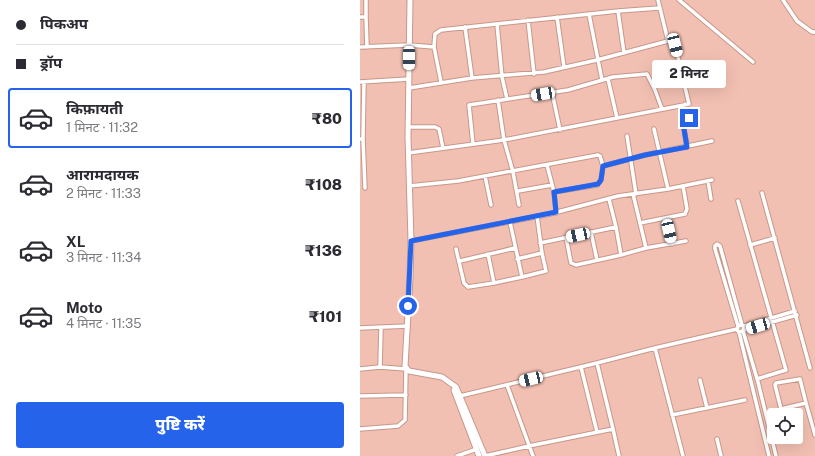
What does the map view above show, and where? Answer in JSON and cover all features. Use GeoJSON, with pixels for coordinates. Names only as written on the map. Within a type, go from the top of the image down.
{"type":"FeatureCollection","features":[{"type":"Feature","properties":{"kind":"street"},"geometry":{"type":"LineString","coordinates":[[366,0],[367,46]]}},
{"type":"Feature","properties":{"kind":"street"},"geometry":{"type":"LineString","coordinates":[[360,429],[398,426],[405,420],[405,366],[411,241],[408,153],[410,0]]}},
{"type":"Feature","properties":{"kind":"street"},"geometry":{"type":"LineString","coordinates":[[408,153],[504,140],[689,104],[675,45],[668,41],[658,0]]}},
{"type":"Feature","properties":{"kind":"street"},"geometry":{"type":"LineString","coordinates":[[679,0],[753,62]]}},
{"type":"Feature","properties":{"kind":"street"},"geometry":{"type":"LineString","coordinates":[[783,0],[797,20],[812,32],[815,32]]}},
{"type":"Feature","properties":{"kind":"street"},"geometry":{"type":"LineString","coordinates":[[441,82],[434,47],[435,34],[438,32],[465,27],[528,20],[659,8]]}},
{"type":"Feature","properties":{"kind":"street"},"geometry":{"type":"LineString","coordinates":[[618,11],[624,53]]}},
{"type":"Feature","properties":{"kind":"street"},"geometry":{"type":"LineString","coordinates":[[589,14],[602,80]]}},
{"type":"Feature","properties":{"kind":"street"},"geometry":{"type":"LineString","coordinates":[[360,17],[366,17]]}},
{"type":"Feature","properties":{"kind":"street"},"geometry":{"type":"LineString","coordinates":[[557,17],[564,67]]}},
{"type":"Feature","properties":{"kind":"street"},"geometry":{"type":"LineString","coordinates":[[528,20],[534,74]]}},
{"type":"Feature","properties":{"kind":"street"},"geometry":{"type":"LineString","coordinates":[[497,24],[502,76],[507,99]]}},
{"type":"Feature","properties":{"kind":"street"},"geometry":{"type":"LineString","coordinates":[[465,27],[472,78]]}},
{"type":"Feature","properties":{"kind":"street"},"geometry":{"type":"LineString","coordinates":[[409,88],[472,78],[534,74],[597,60],[668,41]]}},
{"type":"Feature","properties":{"kind":"street"},"geometry":{"type":"LineString","coordinates":[[360,47],[409,45],[434,47]]}},
{"type":"Feature","properties":{"kind":"street"},"geometry":{"type":"LineString","coordinates":[[473,144],[469,105],[568,90],[602,80],[647,74],[662,109]]}},
{"type":"Feature","properties":{"kind":"street"},"geometry":{"type":"LineString","coordinates":[[365,188],[362,169],[361,139],[362,82],[409,79]]}},
{"type":"Feature","properties":{"kind":"street"},"geometry":{"type":"LineString","coordinates":[[608,79],[617,118]]}},
{"type":"Feature","properties":{"kind":"street"},"geometry":{"type":"LineString","coordinates":[[552,92],[560,130]]}},
{"type":"Feature","properties":{"kind":"street"},"geometry":{"type":"LineString","coordinates":[[498,100],[504,140],[518,191],[519,204]]}},
{"type":"Feature","properties":{"kind":"street"},"geometry":{"type":"LineString","coordinates":[[685,104],[689,118],[684,129],[687,147]]}},
{"type":"Feature","properties":{"kind":"street"},"geometry":{"type":"LineString","coordinates":[[408,128],[435,127],[439,129],[443,148]]}},
{"type":"Feature","properties":{"kind":"street"},"geometry":{"type":"LineString","coordinates":[[654,129],[668,189]]}},
{"type":"Feature","properties":{"kind":"street"},"geometry":{"type":"LineString","coordinates":[[627,136],[635,194],[646,248]]}},
{"type":"Feature","properties":{"kind":"street"},"geometry":{"type":"LineString","coordinates":[[603,166],[712,141]]}},
{"type":"Feature","properties":{"kind":"street"},"geometry":{"type":"LineString","coordinates":[[409,186],[458,181],[598,155],[600,156],[603,166],[601,180],[598,184],[554,192]]}},
{"type":"Feature","properties":{"kind":"street"},"geometry":{"type":"LineString","coordinates":[[547,165],[554,192],[556,212]]}},
{"type":"Feature","properties":{"kind":"street"},"geometry":{"type":"LineString","coordinates":[[485,176],[491,205]]}},
{"type":"Feature","properties":{"kind":"street"},"geometry":{"type":"LineString","coordinates":[[411,241],[510,222],[609,199],[712,180]]}},
{"type":"Feature","properties":{"kind":"street"},"geometry":{"type":"LineString","coordinates":[[708,181],[711,199]]}},
{"type":"Feature","properties":{"kind":"street"},"geometry":{"type":"LineString","coordinates":[[518,191],[552,185]]}},
{"type":"Feature","properties":{"kind":"street"},"geometry":{"type":"LineString","coordinates":[[640,223],[683,215],[686,212],[683,186]]}},
{"type":"Feature","properties":{"kind":"street"},"geometry":{"type":"LineString","coordinates":[[762,193],[810,368]]}},
{"type":"Feature","properties":{"kind":"street"},"geometry":{"type":"LineString","coordinates":[[609,199],[622,255]]}},
{"type":"Feature","properties":{"kind":"street"},"geometry":{"type":"LineString","coordinates":[[738,201],[786,370],[757,379]]}},
{"type":"Feature","properties":{"kind":"street"},"geometry":{"type":"LineString","coordinates":[[456,249],[464,283],[468,287],[494,283],[546,271],[540,243],[537,216]]}},
{"type":"Feature","properties":{"kind":"street"},"geometry":{"type":"LineString","coordinates":[[666,218],[672,244]]}},
{"type":"Feature","properties":{"kind":"street"},"geometry":{"type":"LineString","coordinates":[[510,222],[522,277]]}},
{"type":"Feature","properties":{"kind":"street"},"geometry":{"type":"LineString","coordinates":[[540,243],[616,227]]}},
{"type":"Feature","properties":{"kind":"street"},"geometry":{"type":"LineString","coordinates":[[591,232],[597,260]]}},
{"type":"Feature","properties":{"kind":"street"},"geometry":{"type":"LineString","coordinates":[[566,238],[573,265],[622,255],[646,248],[686,241]]}},
{"type":"Feature","properties":{"kind":"street"},"geometry":{"type":"LineString","coordinates":[[750,245],[775,238]]}},
{"type":"Feature","properties":{"kind":"street"},"geometry":{"type":"LineString","coordinates":[[769,456],[741,328],[720,246],[717,244],[715,248],[721,269],[741,328],[757,379],[776,456]]}},
{"type":"Feature","properties":{"kind":"street"},"geometry":{"type":"LineString","coordinates":[[460,261],[515,248]]}},
{"type":"Feature","properties":{"kind":"street"},"geometry":{"type":"LineString","coordinates":[[517,259],[542,253]]}},
{"type":"Feature","properties":{"kind":"street"},"geometry":{"type":"LineString","coordinates":[[488,254],[494,283]]}},
{"type":"Feature","properties":{"kind":"street"},"geometry":{"type":"LineString","coordinates":[[721,269],[726,268]]}},
{"type":"Feature","properties":{"kind":"street"},"geometry":{"type":"LineString","coordinates":[[460,396],[741,328],[796,313]]}},
{"type":"Feature","properties":{"kind":"street"},"geometry":{"type":"LineString","coordinates":[[360,328],[408,326]]}},
{"type":"Feature","properties":{"kind":"street"},"geometry":{"type":"LineString","coordinates":[[380,367],[382,328]]}},
{"type":"Feature","properties":{"kind":"street"},"geometry":{"type":"LineString","coordinates":[[655,348],[683,456]]}},
{"type":"Feature","properties":{"kind":"street"},"geometry":{"type":"LineString","coordinates":[[597,363],[619,456]]}},
{"type":"Feature","properties":{"kind":"street"},"geometry":{"type":"LineString","coordinates":[[360,369],[380,367],[406,369],[427,375],[442,377],[452,383],[456,387],[460,396],[479,449],[479,456]]}},
{"type":"Feature","properties":{"kind":"street"},"geometry":{"type":"LineString","coordinates":[[581,367],[597,432]]}},
{"type":"Feature","properties":{"kind":"street"},"geometry":{"type":"LineString","coordinates":[[781,408],[775,385],[776,383],[800,379],[815,435]]}},
{"type":"Feature","properties":{"kind":"street"},"geometry":{"type":"LineString","coordinates":[[700,380],[707,408]]}},
{"type":"Feature","properties":{"kind":"street"},"geometry":{"type":"LineString","coordinates":[[452,383],[479,449],[484,456],[613,429]]}},
{"type":"Feature","properties":{"kind":"street"},"geometry":{"type":"LineString","coordinates":[[507,385],[533,456]]}},
{"type":"Feature","properties":{"kind":"street"},"geometry":{"type":"LineString","coordinates":[[360,396],[406,395]]}},
{"type":"Feature","properties":{"kind":"street"},"geometry":{"type":"LineString","coordinates":[[672,416],[745,400]]}},
{"type":"Feature","properties":{"kind":"street"},"geometry":{"type":"LineString","coordinates":[[785,408],[806,403]]}},
{"type":"Feature","properties":{"kind":"street"},"geometry":{"type":"LineString","coordinates":[[717,439],[720,456]]}},
{"type":"Feature","properties":{"kind":"street"},"geometry":{"type":"LineString","coordinates":[[458,456],[479,449]]}},
{"type":"Feature","properties":{"kind":"route"},"geometry":{"type":"LineString","coordinates":[[408,306],[411,241],[556,212],[554,192],[599,184],[603,166],[645,155],[687,147],[684,129],[689,118]]}}]}
